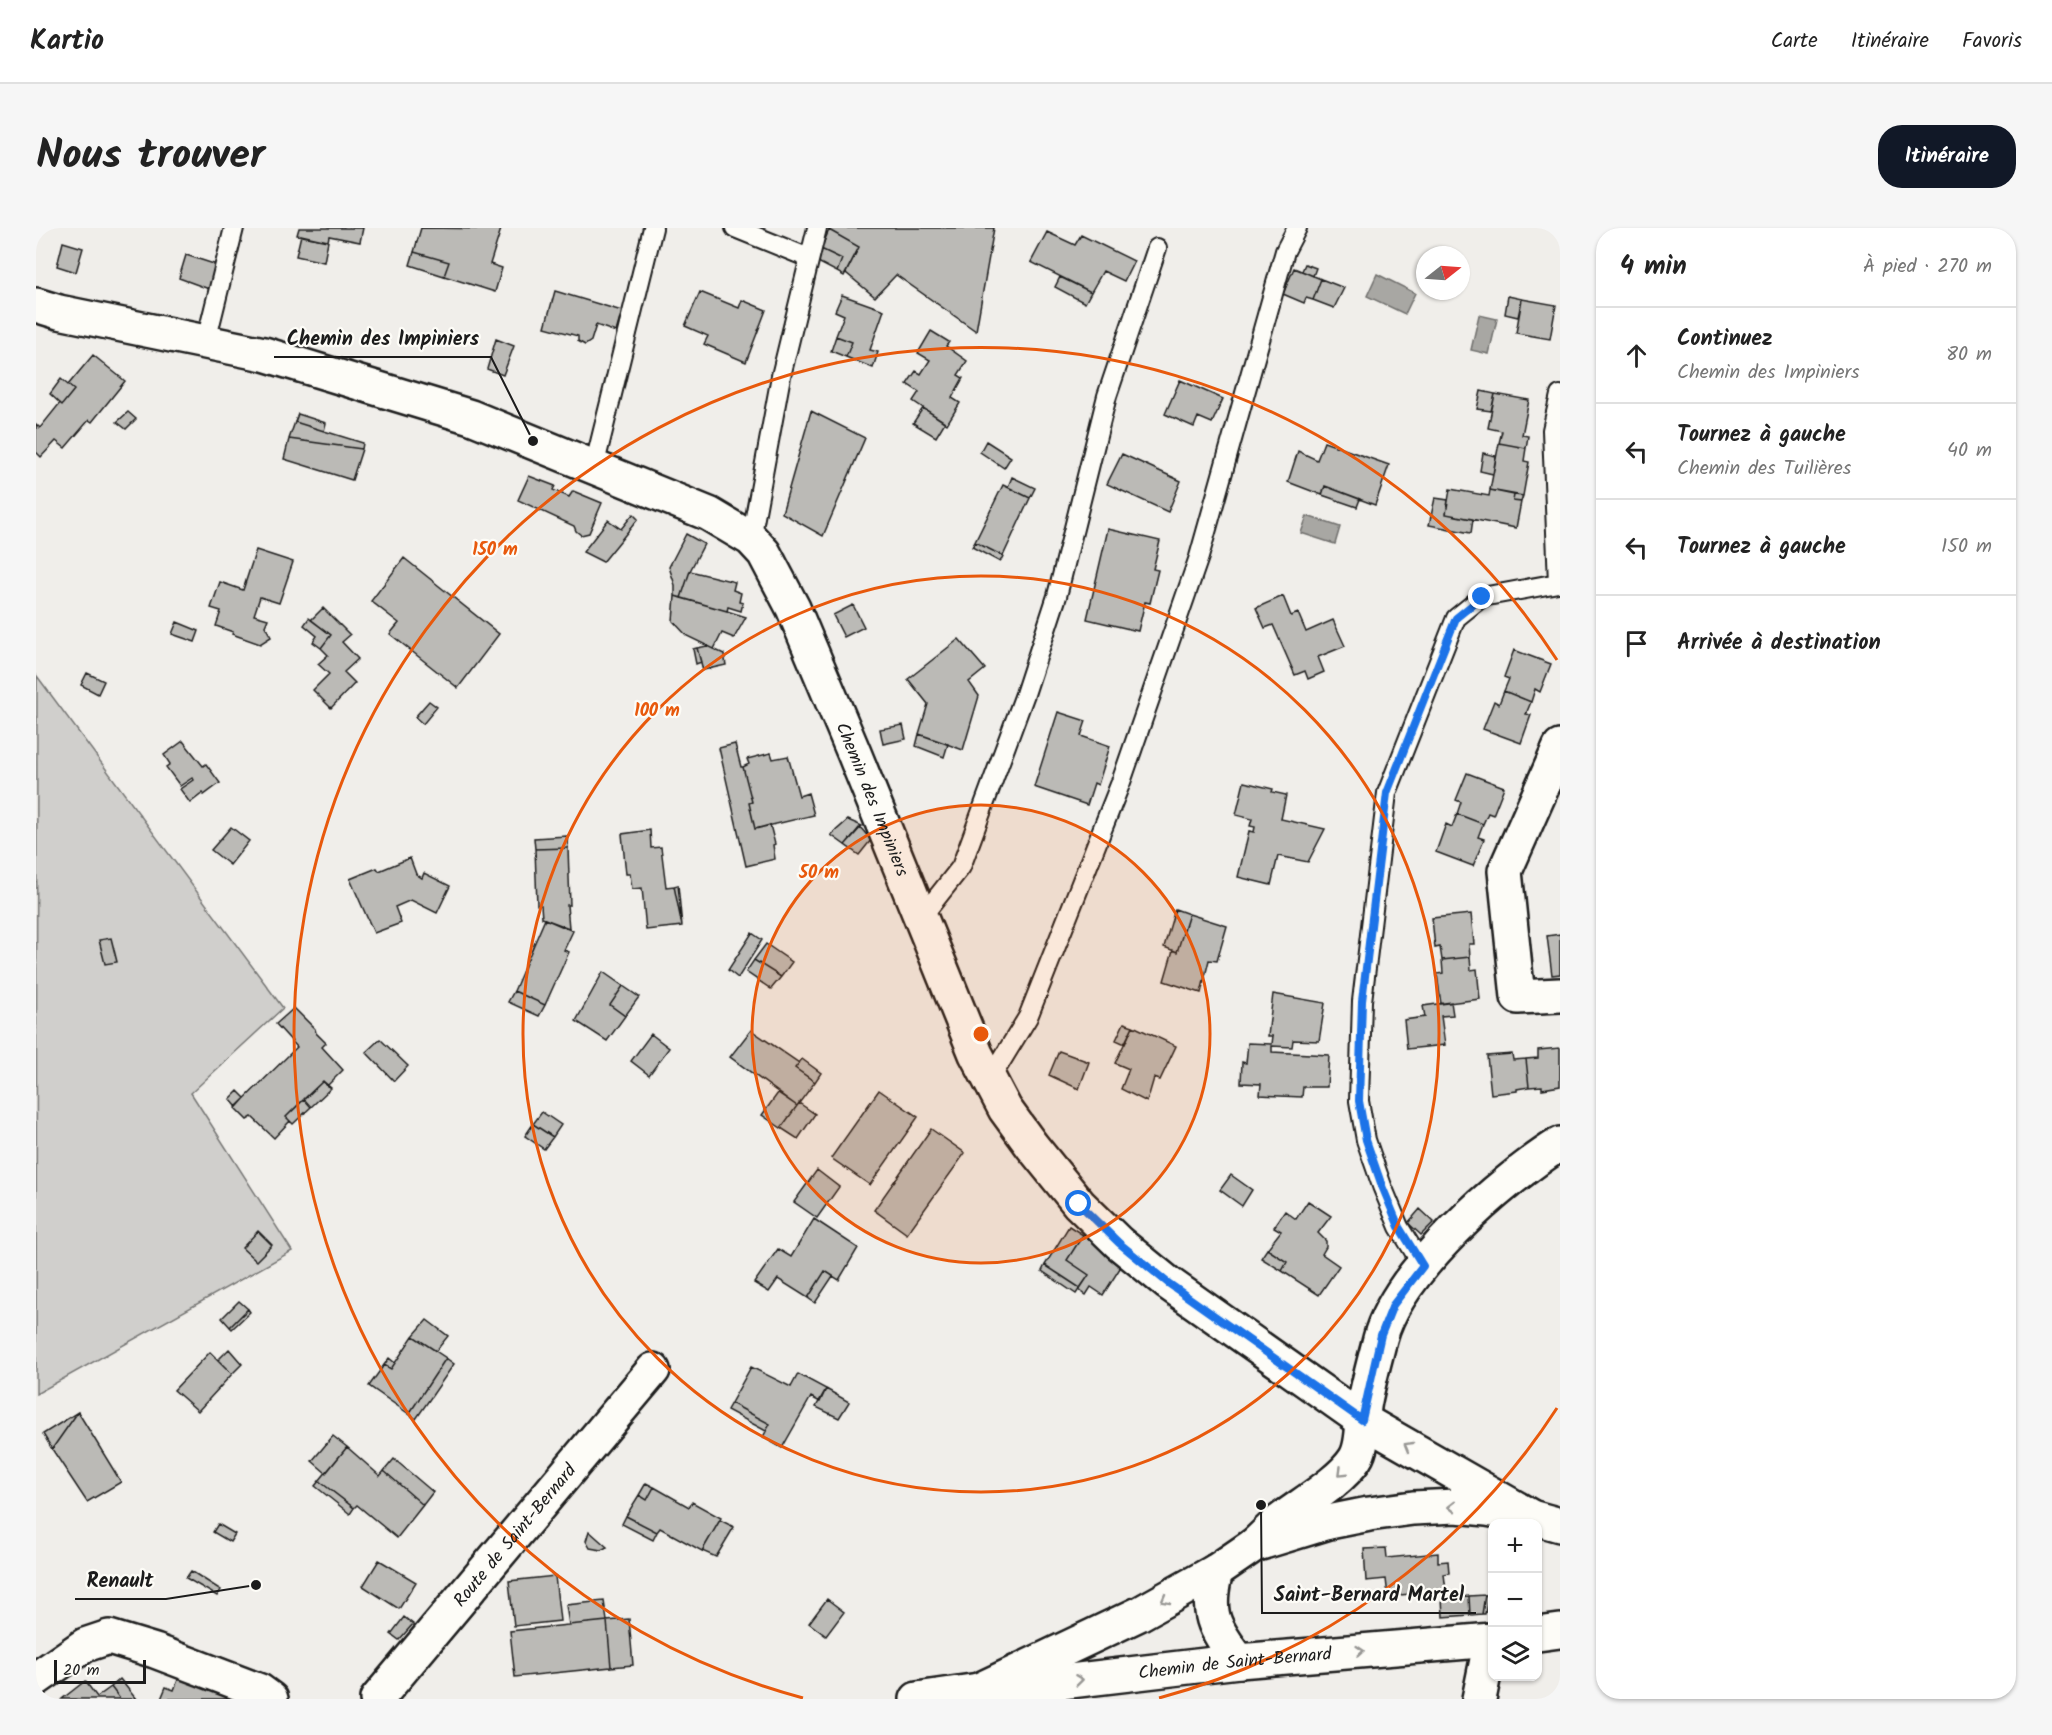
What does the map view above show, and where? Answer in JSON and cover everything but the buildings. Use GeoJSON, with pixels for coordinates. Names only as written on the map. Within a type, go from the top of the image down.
{"type":"FeatureCollection","features":[{"type":"Feature","properties":{"kind":"street","name":"Chemin des Impiniers"},"geometry":{"type":"LineString","coordinates":[[36,305],[59,312],[264,354],[471,417],[709,514],[751,539],[764,553],[793,608],[989,1081],[1032,1146],[1079,1204],[1119,1243],[1168,1283],[1362,1420],[1534,1519]]}},
{"type":"Feature","properties":{"kind":"street"},"geometry":{"type":"LineString","coordinates":[[1560,747],[1505,871],[1518,997],[1560,995]]}},
{"type":"Feature","properties":{"kind":"street"},"geometry":{"type":"LineString","coordinates":[[1239,1660],[1218,1633],[1210,1611],[1211,1588],[1216,1571],[1254,1545],[1279,1522],[1339,1476],[1355,1459],[1360,1444],[1362,1420],[1381,1335],[1393,1305],[1423,1266],[1463,1222],[1498,1189],[1538,1157],[1560,1144]]}},
{"type":"Feature","properties":{"kind":"street","name":"Route de Saint-Bernard"},"geometry":{"type":"LineString","coordinates":[[377,1699],[653,1370]]}},
{"type":"Feature","properties":{"kind":"street"},"geometry":{"type":"LineString","coordinates":[[1254,1545],[1329,1522],[1413,1508],[1456,1506],[1487,1509],[1526,1519]]}},
{"type":"Feature","properties":{"kind":"street"},"geometry":{"type":"LineString","coordinates":[[1542,1525],[1560,1553]]}},
{"type":"Feature","properties":{"kind":"street","name":"Chemin de Saint-Bernard"},"geometry":{"type":"LineString","coordinates":[[935,1698],[979,1690],[1139,1614],[1216,1571]]}},
{"type":"Feature","properties":{"kind":"street"},"geometry":{"type":"LineString","coordinates":[[1542,1633],[1560,1631]]}},
{"type":"Feature","properties":{"kind":"street"},"geometry":{"type":"LineString","coordinates":[[36,1679],[85,1645],[109,1637],[154,1651],[249,1687],[271,1699]]}},
{"type":"Feature","properties":{"kind":"street","name":"Chemin de Saint-Bernard"},"geometry":{"type":"LineString","coordinates":[[979,1690],[1012,1693],[1239,1660],[1488,1640]]}},
{"type":"Feature","properties":{"kind":"street","name":"Chemin de Saint-Bernard"},"geometry":{"type":"LineString","coordinates":[[1479,1699],[1488,1658]]}},
{"type":"Feature","properties":{"kind":"lane"},"geometry":{"type":"LineString","coordinates":[[206,341],[234,228]]}},
{"type":"Feature","properties":{"kind":"lane"},"geometry":{"type":"LineString","coordinates":[[594,467],[653,228]]}},
{"type":"Feature","properties":{"kind":"lane"},"geometry":{"type":"LineString","coordinates":[[735,228],[809,258]]}},
{"type":"Feature","properties":{"kind":"lane"},"geometry":{"type":"LineString","coordinates":[[751,539],[781,376],[816,228]]}},
{"type":"Feature","properties":{"kind":"lane"},"geometry":{"type":"LineString","coordinates":[[989,1081],[1028,1017],[1121,782],[1199,557],[1286,251],[1297,228]]}},
{"type":"Feature","properties":{"kind":"lane"},"geometry":{"type":"LineString","coordinates":[[920,919],[961,867],[1025,694],[1057,596],[1107,396],[1157,248]]}},
{"type":"Feature","properties":{"kind":"lane"},"geometry":{"type":"LineString","coordinates":[[1423,1266],[1399,1227],[1382,1186],[1366,1140],[1359,1101],[1362,1001],[1387,793],[1456,618],[1482,597],[1558,583],[1552,430],[1560,395]]}},
{"type":"Feature","properties":{"kind":"shaded area"},"geometry":{"type":"Polygon","coordinates":[[[1377,274],[1415,293],[1405,314],[1367,296],[1377,274]]]}},
{"type":"Feature","properties":{"kind":"shaded area"},"geometry":{"type":"Polygon","coordinates":[[[1479,315],[1497,319],[1489,354],[1471,350],[1479,315]]]}},
{"type":"Feature","properties":{"kind":"shaded area"},"geometry":{"type":"Polygon","coordinates":[[[1307,516],[1340,527],[1335,544],[1301,533],[1307,516]]]}},
{"type":"Feature","properties":{"kind":"shaded area"},"geometry":{"type":"Polygon","coordinates":[[[37,676],[283,1008],[191,1093],[292,1251],[36,1394],[37,676]]]}},
{"type":"Feature","properties":{"kind":"place","name":"Chemin des Impiniers"},"geometry":{"type":"Point","coordinates":[533,441]}},
{"type":"Feature","properties":{"kind":"place","name":"Saint-Bernard Martel"},"geometry":{"type":"Point","coordinates":[1261,1505]}},
{"type":"Feature","properties":{"kind":"place","name":"Renault"},"geometry":{"type":"Point","coordinates":[256,1585]}},
{"type":"Feature","properties":{"kind":"route"},"geometry":{"type":"LineString","coordinates":[[1079,1204],[1119,1243],[1168,1283],[1362,1420],[1381,1335],[1393,1305],[1423,1266],[1399,1227],[1382,1186],[1366,1140],[1359,1101],[1362,1001],[1387,793],[1456,618],[1482,597]]}}]}
